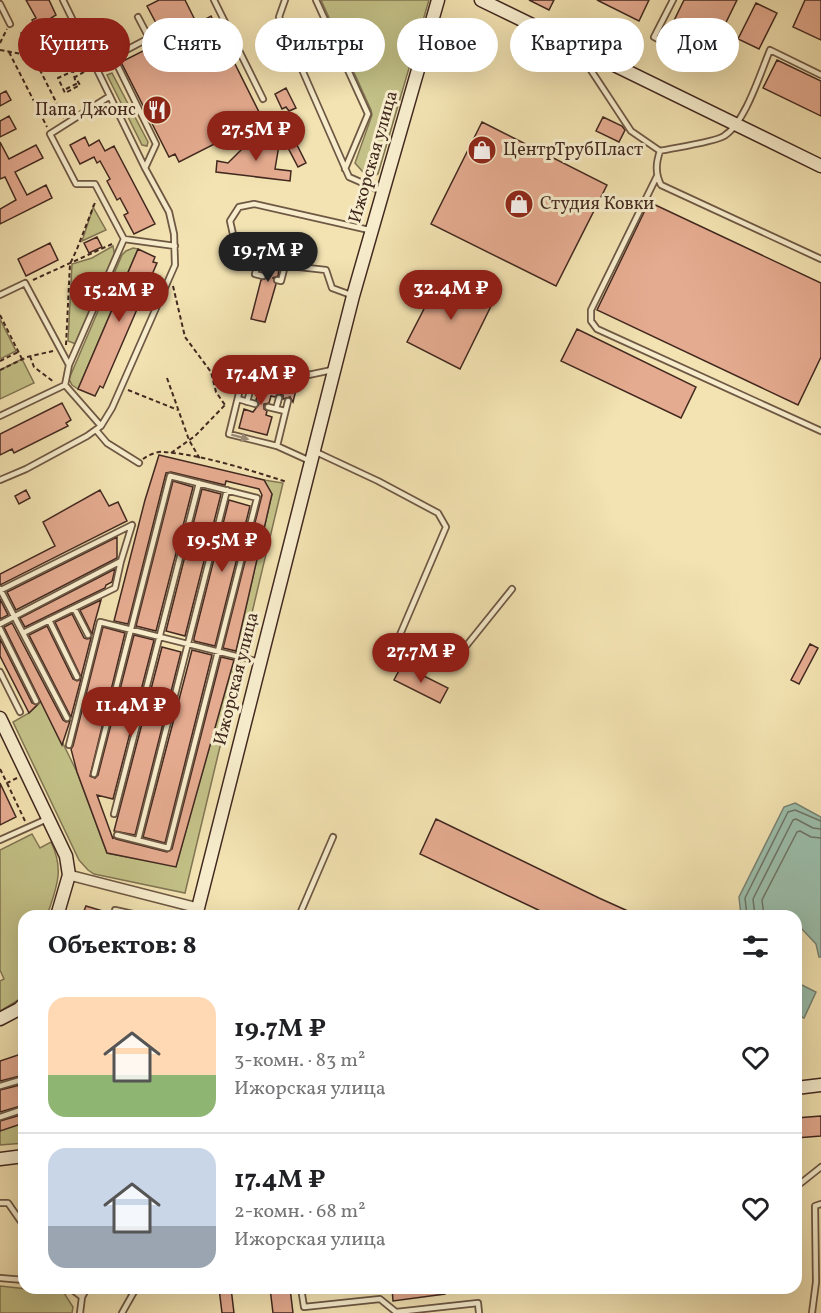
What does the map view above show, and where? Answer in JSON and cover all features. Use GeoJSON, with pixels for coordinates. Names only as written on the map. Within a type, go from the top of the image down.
{"type":"FeatureCollection","features":[{"type":"Feature","properties":{"kind":"street","name":"Ижорская улица"},"geometry":{"type":"LineString","coordinates":[[198,910],[353,296],[438,0]]}},
{"type":"Feature","properties":{"kind":"street"},"geometry":{"type":"LineString","coordinates":[[481,0],[518,18]]}},
{"type":"Feature","properties":{"kind":"street"},"geometry":{"type":"LineString","coordinates":[[629,72],[821,166]]}},
{"type":"Feature","properties":{"kind":"street"},"geometry":{"type":"LineString","coordinates":[[0,718],[66,856],[69,875],[59,910]]}},
{"type":"Feature","properties":{"kind":"street"},"geometry":{"type":"LineString","coordinates":[[69,875],[190,910]]}},
{"type":"Feature","properties":{"kind":"street"},"geometry":{"type":"LineString","coordinates":[[0,1019],[18,1010]]}},
{"type":"Feature","properties":{"kind":"street"},"geometry":{"type":"LineString","coordinates":[[802,1087],[821,1085]]}},
{"type":"Feature","properties":{"kind":"street"},"geometry":{"type":"LineString","coordinates":[[0,1159],[18,1157]]}},
{"type":"Feature","properties":{"kind":"lane"},"geometry":{"type":"LineString","coordinates":[[63,0],[72,18]]}},
{"type":"Feature","properties":{"kind":"lane"},"geometry":{"type":"LineString","coordinates":[[214,0],[263,99]]}},
{"type":"Feature","properties":{"kind":"lane"},"geometry":{"type":"LineString","coordinates":[[285,0],[279,17],[349,177],[383,192]]}},
{"type":"Feature","properties":{"kind":"lane"},"geometry":{"type":"LineString","coordinates":[[316,0],[368,114],[345,169]]}},
{"type":"Feature","properties":{"kind":"lane"},"geometry":{"type":"LineString","coordinates":[[664,18],[673,0]]}},
{"type":"Feature","properties":{"kind":"lane"},"geometry":{"type":"LineString","coordinates":[[0,4],[10,24]]}},
{"type":"Feature","properties":{"kind":"lane"},"geometry":{"type":"LineString","coordinates":[[130,48],[149,38],[138,17]]}},
{"type":"Feature","properties":{"kind":"lane"},"geometry":{"type":"LineString","coordinates":[[592,72],[631,131],[660,151],[723,137],[736,125],[770,50],[821,75]]}},
{"type":"Feature","properties":{"kind":"lane"},"geometry":{"type":"LineString","coordinates":[[0,480],[27,469],[101,426],[112,408],[175,265],[175,246],[169,212],[98,72]]}},
{"type":"Feature","properties":{"kind":"lane"},"geometry":{"type":"LineString","coordinates":[[120,72],[156,144],[145,168]]}},
{"type":"Feature","properties":{"kind":"lane"},"geometry":{"type":"LineString","coordinates":[[110,96],[50,134],[76,184],[94,184],[124,239]]}},
{"type":"Feature","properties":{"kind":"lane"},"geometry":{"type":"LineString","coordinates":[[660,151],[657,176],[661,185],[821,260]]}},
{"type":"Feature","properties":{"kind":"lane"},"geometry":{"type":"LineString","coordinates":[[657,176],[591,310],[591,321],[597,329],[821,431]]}},
{"type":"Feature","properties":{"kind":"lane"},"geometry":{"type":"LineString","coordinates":[[267,261],[235,243],[230,221],[239,207],[254,204],[372,231]]}},
{"type":"Feature","properties":{"kind":"lane"},"geometry":{"type":"LineString","coordinates":[[262,276],[255,274],[266,236],[291,243],[283,265],[281,281],[277,280]]}},
{"type":"Feature","properties":{"kind":"lane"},"geometry":{"type":"LineString","coordinates":[[124,239],[175,246]]}},
{"type":"Feature","properties":{"kind":"lane"},"geometry":{"type":"LineString","coordinates":[[65,385],[69,365],[124,239]]}},
{"type":"Feature","properties":{"kind":"lane"},"geometry":{"type":"LineString","coordinates":[[263,246],[270,248]]}},
{"type":"Feature","properties":{"kind":"lane"},"geometry":{"type":"LineString","coordinates":[[283,265],[326,270],[332,288],[353,296]]}},
{"type":"Feature","properties":{"kind":"lane"},"geometry":{"type":"LineString","coordinates":[[0,295],[25,283],[69,365]]}},
{"type":"Feature","properties":{"kind":"lane"},"geometry":{"type":"LineString","coordinates":[[244,376],[246,365],[294,378],[334,369]]}},
{"type":"Feature","properties":{"kind":"lane"},"geometry":{"type":"LineString","coordinates":[[253,379],[256,368]]}},
{"type":"Feature","properties":{"kind":"lane"},"geometry":{"type":"LineString","coordinates":[[263,381],[265,370]]}},
{"type":"Feature","properties":{"kind":"lane"},"geometry":{"type":"LineString","coordinates":[[272,384],[275,373]]}},
{"type":"Feature","properties":{"kind":"lane"},"geometry":{"type":"LineString","coordinates":[[282,386],[284,375]]}},
{"type":"Feature","properties":{"kind":"lane"},"geometry":{"type":"LineString","coordinates":[[291,388],[294,378]]}},
{"type":"Feature","properties":{"kind":"lane"},"geometry":{"type":"LineString","coordinates":[[0,416],[65,385]]}},
{"type":"Feature","properties":{"kind":"lane"},"geometry":{"type":"LineString","coordinates":[[65,385],[101,426]]}},
{"type":"Feature","properties":{"kind":"lane"},"geometry":{"type":"LineString","coordinates":[[240,389],[229,434],[312,456],[378,481],[443,517],[446,526],[399,637]]}},
{"type":"Feature","properties":{"kind":"lane"},"geometry":{"type":"LineString","coordinates":[[247,402],[250,391]]}},
{"type":"Feature","properties":{"kind":"lane"},"geometry":{"type":"LineString","coordinates":[[276,409],[279,398]]}},
{"type":"Feature","properties":{"kind":"lane"},"geometry":{"type":"LineString","coordinates":[[238,399],[255,404]]}},
{"type":"Feature","properties":{"kind":"lane"},"geometry":{"type":"LineString","coordinates":[[277,446],[288,401]]}},
{"type":"Feature","properties":{"kind":"lane"},"geometry":{"type":"LineString","coordinates":[[268,407],[285,411]]}},
{"type":"Feature","properties":{"kind":"lane"},"geometry":{"type":"LineString","coordinates":[[96,430],[107,443],[140,463]]}},
{"type":"Feature","properties":{"kind":"lane"},"geometry":{"type":"LineString","coordinates":[[94,774],[170,476],[257,498],[168,848],[117,835]]}},
{"type":"Feature","properties":{"kind":"lane"},"geometry":{"type":"LineString","coordinates":[[114,814],[199,483]]}},
{"type":"Feature","properties":{"kind":"lane"},"geometry":{"type":"LineString","coordinates":[[138,840],[227,490]]}},
{"type":"Feature","properties":{"kind":"lane"},"geometry":{"type":"LineString","coordinates":[[23,633],[115,588],[132,525],[0,589],[66,718]]}},
{"type":"Feature","properties":{"kind":"lane"},"geometry":{"type":"LineString","coordinates":[[0,624],[121,561]]}},
{"type":"Feature","properties":{"kind":"lane"},"geometry":{"type":"LineString","coordinates":[[450,666],[512,589]]}},
{"type":"Feature","properties":{"kind":"lane"},"geometry":{"type":"LineString","coordinates":[[74,608],[88,635]]}},
{"type":"Feature","properties":{"kind":"lane"},"geometry":{"type":"LineString","coordinates":[[49,620],[76,677]]}},
{"type":"Feature","properties":{"kind":"lane"},"geometry":{"type":"LineString","coordinates":[[69,744],[100,622],[260,662]]}},
{"type":"Feature","properties":{"kind":"lane"},"geometry":{"type":"LineString","coordinates":[[0,629],[36,701]]}},
{"type":"Feature","properties":{"kind":"lane"},"geometry":{"type":"LineString","coordinates":[[0,672],[20,712]]}},
{"type":"Feature","properties":{"kind":"lane"},"geometry":{"type":"LineString","coordinates":[[0,840],[49,818]]}},
{"type":"Feature","properties":{"kind":"lane"},"geometry":{"type":"LineString","coordinates":[[302,910],[333,837]]}},
{"type":"Feature","properties":{"kind":"lane"},"geometry":{"type":"LineString","coordinates":[[0,1086],[18,1081]]}},
{"type":"Feature","properties":{"kind":"lane"},"geometry":{"type":"LineString","coordinates":[[0,1117],[18,1111]]}},
{"type":"Feature","properties":{"kind":"lane"},"geometry":{"type":"LineString","coordinates":[[802,1183],[821,1167]]}},
{"type":"Feature","properties":{"kind":"lane"},"geometry":{"type":"LineString","coordinates":[[0,1203],[8,1203],[18,1217]]}},
{"type":"Feature","properties":{"kind":"lane"},"geometry":{"type":"LineString","coordinates":[[812,1313],[815,1206],[821,1204]]}},
{"type":"Feature","properties":{"kind":"lane"},"geometry":{"type":"LineString","coordinates":[[0,1278],[18,1280]]}},
{"type":"Feature","properties":{"kind":"lane"},"geometry":{"type":"LineString","coordinates":[[78,1294],[82,1297]]}},
{"type":"Feature","properties":{"kind":"lane"},"geometry":{"type":"LineString","coordinates":[[80,1313],[84,1294]]}},
{"type":"Feature","properties":{"kind":"lane"},"geometry":{"type":"LineString","coordinates":[[122,1313],[132,1294]]}},
{"type":"Feature","properties":{"kind":"lane"},"geometry":{"type":"LineString","coordinates":[[302,1294],[304,1307],[380,1299],[396,1311],[478,1303],[479,1313]]}},
{"type":"Feature","properties":{"kind":"lane"},"geometry":{"type":"LineString","coordinates":[[814,1295],[821,1297]]}},
{"type":"Feature","properties":{"kind":"path"},"geometry":{"type":"LineString","coordinates":[[0,43],[10,24]]}},
{"type":"Feature","properties":{"kind":"path"},"geometry":{"type":"LineString","coordinates":[[0,51],[18,54]]}},
{"type":"Feature","properties":{"kind":"path"},"geometry":{"type":"LineString","coordinates":[[9,52],[50,134]]}},
{"type":"Feature","properties":{"kind":"path"},"geometry":{"type":"LineString","coordinates":[[66,89],[76,84],[73,71],[58,78],[65,93],[80,85],[75,76]]}},
{"type":"Feature","properties":{"kind":"path"},"geometry":{"type":"LineString","coordinates":[[41,72],[66,123]]}},
{"type":"Feature","properties":{"kind":"path"},"geometry":{"type":"LineString","coordinates":[[75,76],[82,72]]}},
{"type":"Feature","properties":{"kind":"path"},"geometry":{"type":"LineString","coordinates":[[66,359],[70,264],[99,192]]}},
{"type":"Feature","properties":{"kind":"path"},"geometry":{"type":"LineString","coordinates":[[25,283],[124,239]]}},
{"type":"Feature","properties":{"kind":"path"},"geometry":{"type":"LineString","coordinates":[[171,275],[185,337],[212,372],[216,392],[225,405],[189,440],[171,453]]}},
{"type":"Feature","properties":{"kind":"path"},"geometry":{"type":"LineString","coordinates":[[0,315],[22,359]]}},
{"type":"Feature","properties":{"kind":"path"},"geometry":{"type":"LineString","coordinates":[[0,370],[30,356],[60,349]]}},
{"type":"Feature","properties":{"kind":"path"},"geometry":{"type":"LineString","coordinates":[[0,361],[18,352]]}},
{"type":"Feature","properties":{"kind":"path"},"geometry":{"type":"LineString","coordinates":[[30,356],[34,367],[55,383],[65,385]]}},
{"type":"Feature","properties":{"kind":"path"},"geometry":{"type":"LineString","coordinates":[[167,378],[189,440],[200,459]]}},
{"type":"Feature","properties":{"kind":"path"},"geometry":{"type":"LineString","coordinates":[[121,388],[178,410]]}},
{"type":"Feature","properties":{"kind":"path"},"geometry":{"type":"LineString","coordinates":[[140,463],[145,456],[162,451],[287,482]]}},
{"type":"Feature","properties":{"kind":"path"},"geometry":{"type":"LineString","coordinates":[[0,769],[28,826]]}},
{"type":"Feature","properties":{"kind":"path"},"geometry":{"type":"LineString","coordinates":[[7,783],[27,773]]}},
{"type":"Feature","properties":{"kind":"shaded area"},"geometry":{"type":"Polygon","coordinates":[[[321,0],[429,0],[424,18],[397,18],[397,72],[408,72],[376,175],[363,172],[355,163],[372,115],[354,72],[385,72],[385,18],[329,18],[321,0]]]}},
{"type":"Feature","properties":{"kind":"shaded area"},"geometry":{"type":"Polygon","coordinates":[[[112,73],[148,142],[147,146],[142,145],[107,75],[112,73]]]}},
{"type":"Feature","properties":{"kind":"shaded area"},"geometry":{"type":"Polygon","coordinates":[[[93,208],[106,230],[82,241],[93,208]]]}},
{"type":"Feature","properties":{"kind":"shaded area"},"geometry":{"type":"Polygon","coordinates":[[[113,246],[115,257],[76,344],[68,341],[72,264],[92,258],[113,246]]]}},
{"type":"Feature","properties":{"kind":"shaded area"},"geometry":{"type":"Polygon","coordinates":[[[133,248],[138,249],[78,389],[69,379],[122,255],[133,248]]]}},
{"type":"Feature","properties":{"kind":"shaded area"},"geometry":{"type":"Polygon","coordinates":[[[0,319],[16,351],[0,359],[0,319]]]}},
{"type":"Feature","properties":{"kind":"shaded area"},"geometry":{"type":"Polygon","coordinates":[[[22,359],[34,383],[0,399],[0,370],[22,359]]]}},
{"type":"Feature","properties":{"kind":"shaded area"},"geometry":{"type":"Polygon","coordinates":[[[264,480],[283,483],[185,893],[94,874],[79,860],[13,722],[29,713],[42,701],[77,772],[107,853],[176,866],[233,662],[272,494],[264,480]]]}},
{"type":"Feature","properties":{"kind":"shaded area"},"geometry":{"type":"Polygon","coordinates":[[[32,834],[40,848],[51,842],[58,862],[58,879],[49,910],[18,910],[18,1000],[0,1011],[0,981],[4,979],[0,970],[0,850],[32,834]]]}},
{"type":"Feature","properties":{"kind":"shaded area"},"geometry":{"type":"Polygon","coordinates":[[[18,1125],[18,1144],[0,1145],[0,1130],[18,1125]]]}},
{"type":"Feature","properties":{"kind":"shaded area"},"geometry":{"type":"Polygon","coordinates":[[[0,1286],[18,1288],[18,1294],[65,1294],[73,1307],[72,1313],[0,1313],[0,1286]]]}},
{"type":"Feature","properties":{"kind":"water"},"geometry":{"type":"Polygon","coordinates":[[[795,803],[821,817],[821,957],[819,957],[816,944],[802,929],[802,910],[740,910],[739,897],[784,807],[795,803]]]}},
{"type":"Feature","properties":{"kind":"water"},"geometry":{"type":"Polygon","coordinates":[[[802,985],[816,992],[804,1018],[802,1017],[802,985]]]}},
{"type":"Feature","properties":{"kind":"building"},"geometry":{"type":"Polygon","coordinates":[[[26,0],[49,0],[56,15],[51,18],[36,18],[26,0]]]}},
{"type":"Feature","properties":{"kind":"building"},"geometry":{"type":"Polygon","coordinates":[[[159,0],[185,0],[194,18],[153,18],[147,6],[159,0]]]}},
{"type":"Feature","properties":{"kind":"building"},"geometry":{"type":"Polygon","coordinates":[[[529,0],[554,0],[549,10],[529,0]]]}},
{"type":"Feature","properties":{"kind":"building"},"geometry":{"type":"Polygon","coordinates":[[[597,0],[649,0],[640,18],[633,18],[597,0]]]}},
{"type":"Feature","properties":{"kind":"building"},"geometry":{"type":"Polygon","coordinates":[[[684,0],[737,0],[728,18],[675,18],[684,0]]]}},
{"type":"Feature","properties":{"kind":"building"},"geometry":{"type":"Polygon","coordinates":[[[805,0],[821,0],[821,40],[793,27],[805,0]]]}},
{"type":"Feature","properties":{"kind":"building"},"geometry":{"type":"Polygon","coordinates":[[[756,3],[777,13],[759,49],[739,39],[756,3]]]}},
{"type":"Feature","properties":{"kind":"building"},"geometry":{"type":"Polygon","coordinates":[[[142,52],[142,72],[239,72],[259,112],[244,119],[248,127],[179,162],[175,154],[169,157],[126,72],[130,72],[130,58],[142,52]]]}},
{"type":"Feature","properties":{"kind":"building"},"geometry":{"type":"Polygon","coordinates":[[[777,60],[821,81],[821,116],[763,88],[777,60]]]}},
{"type":"Feature","properties":{"kind":"building"},"geometry":{"type":"Polygon","coordinates":[[[286,88],[296,108],[289,111],[286,107],[282,109],[275,94],[286,88]]]}},
{"type":"Feature","properties":{"kind":"building"},"geometry":{"type":"Polygon","coordinates":[[[6,91],[11,100],[0,106],[0,94],[6,91]]]}},
{"type":"Feature","properties":{"kind":"building"},"geometry":{"type":"Polygon","coordinates":[[[282,115],[306,163],[298,167],[273,119],[282,115]]]}},
{"type":"Feature","properties":{"kind":"building"},"geometry":{"type":"Polygon","coordinates":[[[9,116],[16,129],[0,137],[0,121],[9,116]]]}},
{"type":"Feature","properties":{"kind":"building"},"geometry":{"type":"Polygon","coordinates":[[[603,117],[622,126],[625,130],[619,142],[596,131],[603,117]]]}},
{"type":"Feature","properties":{"kind":"building"},"geometry":{"type":"Polygon","coordinates":[[[482,122],[607,185],[556,286],[431,224],[482,122]]]}},
{"type":"Feature","properties":{"kind":"building"},"geometry":{"type":"Polygon","coordinates":[[[85,137],[89,146],[99,140],[105,151],[114,146],[155,224],[134,234],[124,215],[128,213],[120,198],[117,200],[107,181],[110,179],[100,161],[97,163],[94,157],[80,164],[70,145],[85,137]]]}},
{"type":"Feature","properties":{"kind":"building"},"geometry":{"type":"Polygon","coordinates":[[[251,140],[279,145],[275,169],[291,171],[290,181],[216,172],[217,161],[228,163],[251,140]]]}},
{"type":"Feature","properties":{"kind":"building"},"geometry":{"type":"Polygon","coordinates":[[[0,142],[9,159],[36,145],[43,158],[15,172],[27,195],[46,185],[52,198],[0,224],[0,209],[16,200],[5,177],[0,179],[0,142]]]}},
{"type":"Feature","properties":{"kind":"building"},"geometry":{"type":"Polygon","coordinates":[[[649,202],[821,283],[821,357],[798,405],[597,310],[649,202]]]}},
{"type":"Feature","properties":{"kind":"building"},"geometry":{"type":"Polygon","coordinates":[[[97,237],[102,247],[89,253],[84,243],[97,237]]]}},
{"type":"Feature","properties":{"kind":"building"},"geometry":{"type":"Polygon","coordinates":[[[272,242],[286,246],[282,261],[277,264],[278,276],[273,278],[276,284],[265,322],[251,319],[261,280],[267,278],[264,272],[265,265],[271,263],[268,257],[272,242]]]}},
{"type":"Feature","properties":{"kind":"building"},"geometry":{"type":"Polygon","coordinates":[[[50,243],[58,260],[26,276],[18,259],[50,243]]]}},
{"type":"Feature","properties":{"kind":"building"},"geometry":{"type":"Polygon","coordinates":[[[138,249],[155,257],[153,262],[157,263],[103,388],[100,386],[95,396],[78,389],[138,249]]]}},
{"type":"Feature","properties":{"kind":"building"},"geometry":{"type":"Polygon","coordinates":[[[442,274],[494,300],[460,369],[407,342],[442,274]]]}},
{"type":"Feature","properties":{"kind":"building"},"geometry":{"type":"Polygon","coordinates":[[[577,329],[696,387],[681,418],[561,361],[577,329]]]}},
{"type":"Feature","properties":{"kind":"building"},"geometry":{"type":"Polygon","coordinates":[[[240,376],[244,380],[249,378],[249,382],[252,383],[257,380],[262,385],[268,383],[268,387],[271,388],[276,385],[280,390],[285,387],[290,392],[296,390],[293,402],[290,397],[283,399],[283,395],[278,394],[275,397],[271,396],[269,403],[264,404],[266,415],[272,417],[267,435],[239,428],[244,409],[253,412],[259,404],[256,400],[258,393],[254,392],[253,387],[248,387],[246,390],[242,385],[237,386],[240,376]]]}},
{"type":"Feature","properties":{"kind":"building"},"geometry":{"type":"Polygon","coordinates":[[[62,403],[71,420],[66,423],[68,426],[14,453],[12,449],[0,455],[0,434],[62,403]]]}},
{"type":"Feature","properties":{"kind":"building"},"geometry":{"type":"Polygon","coordinates":[[[159,455],[264,480],[272,494],[236,651],[223,648],[262,495],[259,489],[226,481],[225,485],[171,472],[166,473],[128,624],[114,621],[159,455]]]}},
{"type":"Feature","properties":{"kind":"building"},"geometry":{"type":"Polygon","coordinates":[[[173,481],[193,487],[156,631],[136,626],[173,481]]]}},
{"type":"Feature","properties":{"kind":"building"},"geometry":{"type":"Polygon","coordinates":[[[202,489],[221,494],[185,636],[166,631],[202,489]]]}},
{"type":"Feature","properties":{"kind":"building"},"geometry":{"type":"Polygon","coordinates":[[[26,490],[30,498],[19,504],[15,496],[26,490]]]}},
{"type":"Feature","properties":{"kind":"building"},"geometry":{"type":"Polygon","coordinates":[[[100,490],[109,506],[118,502],[127,521],[0,585],[0,574],[55,546],[43,522],[100,490]]]}},
{"type":"Feature","properties":{"kind":"building"},"geometry":{"type":"Polygon","coordinates":[[[229,500],[250,506],[215,646],[194,641],[194,638],[229,500]]]}},
{"type":"Feature","properties":{"kind":"building"},"geometry":{"type":"Polygon","coordinates":[[[117,537],[117,558],[16,610],[7,592],[117,537]]]}},
{"type":"Feature","properties":{"kind":"building"},"geometry":{"type":"Polygon","coordinates":[[[115,569],[112,582],[105,588],[25,627],[20,618],[115,569]]]}},
{"type":"Feature","properties":{"kind":"building"},"geometry":{"type":"Polygon","coordinates":[[[0,599],[8,615],[0,619],[0,599]]]}},
{"type":"Feature","properties":{"kind":"building"},"geometry":{"type":"Polygon","coordinates":[[[101,600],[94,625],[92,634],[80,610],[101,600]]]}},
{"type":"Feature","properties":{"kind":"building"},"geometry":{"type":"Polygon","coordinates":[[[72,614],[84,638],[91,638],[81,677],[55,622],[72,614]]]}},
{"type":"Feature","properties":{"kind":"building"},"geometry":{"type":"Polygon","coordinates":[[[12,623],[63,720],[70,721],[62,745],[4,627],[12,623]]]}},
{"type":"Feature","properties":{"kind":"building"},"geometry":{"type":"Polygon","coordinates":[[[47,626],[73,679],[77,681],[81,679],[71,717],[29,635],[47,626]]]}},
{"type":"Feature","properties":{"kind":"building"},"geometry":{"type":"Polygon","coordinates":[[[103,627],[125,633],[90,776],[95,778],[98,775],[134,635],[154,640],[113,799],[97,795],[113,839],[113,837],[167,852],[172,849],[221,657],[234,660],[176,867],[107,853],[77,772],[71,749],[103,627]]]}},
{"type":"Feature","properties":{"kind":"building"},"geometry":{"type":"Polygon","coordinates":[[[0,639],[32,703],[37,705],[29,713],[0,656],[0,639]]]}},
{"type":"Feature","properties":{"kind":"building"},"geometry":{"type":"Polygon","coordinates":[[[810,644],[818,648],[799,684],[791,680],[810,644]]]}},
{"type":"Feature","properties":{"kind":"building"},"geometry":{"type":"Polygon","coordinates":[[[162,647],[181,652],[135,835],[114,831],[162,647]]]}},
{"type":"Feature","properties":{"kind":"building"},"geometry":{"type":"Polygon","coordinates":[[[192,650],[212,655],[165,843],[143,837],[192,650]]]}},
{"type":"Feature","properties":{"kind":"building"},"geometry":{"type":"Polygon","coordinates":[[[402,665],[448,688],[440,703],[394,680],[402,665]]]}},
{"type":"Feature","properties":{"kind":"building"},"geometry":{"type":"Polygon","coordinates":[[[0,783],[16,817],[0,825],[0,783]]]}},
{"type":"Feature","properties":{"kind":"building"},"geometry":{"type":"Polygon","coordinates":[[[436,819],[626,910],[538,910],[420,854],[436,819]]]}},
{"type":"Feature","properties":{"kind":"building"},"geometry":{"type":"Polygon","coordinates":[[[86,906],[100,910],[84,910],[86,906]]]}},
{"type":"Feature","properties":{"kind":"building"},"geometry":{"type":"Polygon","coordinates":[[[18,1055],[18,1076],[0,1081],[0,1061],[18,1055]]]}},
{"type":"Feature","properties":{"kind":"building"},"geometry":{"type":"Polygon","coordinates":[[[18,1086],[18,1107],[0,1112],[0,1090],[18,1086]]]}},
{"type":"Feature","properties":{"kind":"building"},"geometry":{"type":"Polygon","coordinates":[[[18,1116],[18,1125],[0,1131],[0,1121],[18,1116]]]}},
{"type":"Feature","properties":{"kind":"building"},"geometry":{"type":"Polygon","coordinates":[[[821,1116],[821,1136],[802,1138],[802,1118],[821,1116]]]}},
{"type":"Feature","properties":{"kind":"building"},"geometry":{"type":"Polygon","coordinates":[[[220,1294],[232,1294],[234,1313],[222,1313],[220,1294]]]}},
{"type":"Feature","properties":{"kind":"building"},"geometry":{"type":"Polygon","coordinates":[[[271,1294],[291,1294],[293,1313],[273,1313],[271,1294]]]}},
{"type":"Feature","properties":{"kind":"building"},"geometry":{"type":"Polygon","coordinates":[[[392,1294],[445,1294],[393,1301],[392,1294]]]}},
{"type":"Feature","properties":{"kind":"place","name":"Папа Джонс"},"geometry":{"type":"Point","coordinates":[157,110]}},
{"type":"Feature","properties":{"kind":"place","name":"ЦентрТрубПласт"},"geometry":{"type":"Point","coordinates":[482,150]}},
{"type":"Feature","properties":{"kind":"place","name":"Студия Ковки"},"geometry":{"type":"Point","coordinates":[519,204]}}]}
